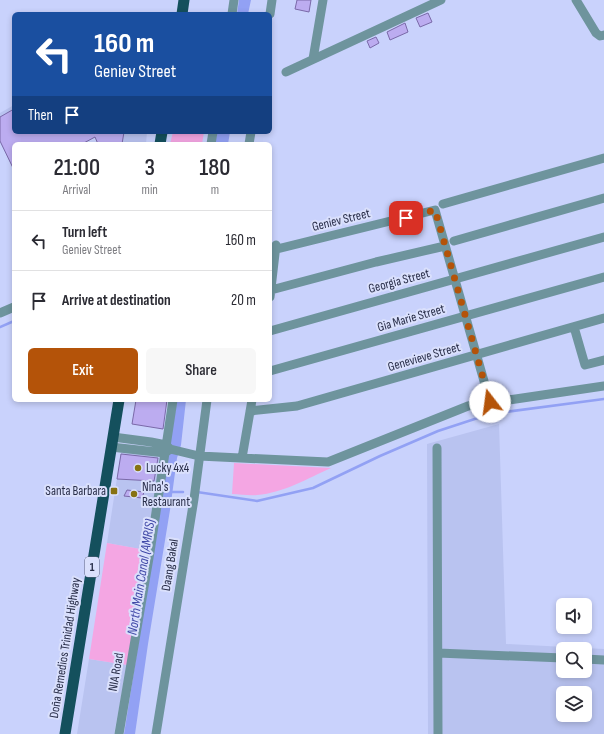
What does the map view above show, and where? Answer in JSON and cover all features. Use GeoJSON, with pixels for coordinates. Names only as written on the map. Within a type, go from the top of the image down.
{"type":"FeatureCollection","features":[{"type":"Feature","properties":{"kind":"highway"},"geometry":{"type":"LineString","coordinates":[[182,12],[184,0]]}},
{"type":"Feature","properties":{"kind":"highway","name":"Doña Remedios Trinidad Highway"},"geometry":{"type":"LineString","coordinates":[[65,734],[119,402]]}},
{"type":"Feature","properties":{"kind":"street"},"geometry":{"type":"LineString","coordinates":[[232,12],[234,0]]}},
{"type":"Feature","properties":{"kind":"street"},"geometry":{"type":"LineString","coordinates":[[270,12],[272,0]]}},
{"type":"Feature","properties":{"kind":"street"},"geometry":{"type":"LineString","coordinates":[[313,60],[323,0]]}},
{"type":"Feature","properties":{"kind":"street"},"geometry":{"type":"LineString","coordinates":[[286,72],[441,0]]}},
{"type":"Feature","properties":{"kind":"street"},"geometry":{"type":"LineString","coordinates":[[576,0],[596,33],[600,36],[604,35]]}},
{"type":"Feature","properties":{"kind":"street"},"geometry":{"type":"LineString","coordinates":[[443,204],[604,158]]}},
{"type":"Feature","properties":{"kind":"street"},"geometry":{"type":"LineString","coordinates":[[454,241],[604,198]]}},
{"type":"Feature","properties":{"kind":"street","name":"Geniev Street"},"geometry":{"type":"LineString","coordinates":[[272,286],[277,246],[435,210],[445,246]]}},
{"type":"Feature","properties":{"kind":"street","name":"Georgia Street"},"geometry":{"type":"LineString","coordinates":[[272,330],[604,237]]}},
{"type":"Feature","properties":{"kind":"street"},"geometry":{"type":"LineString","coordinates":[[272,294],[376,262],[445,246],[490,402]]}},
{"type":"Feature","properties":{"kind":"street","name":"Gia Marie Street"},"geometry":{"type":"LineString","coordinates":[[272,370],[604,277]]}},
{"type":"Feature","properties":{"kind":"street"},"geometry":{"type":"LineString","coordinates":[[0,312],[12,308]]}},
{"type":"Feature","properties":{"kind":"street","name":"Genevieve Street"},"geometry":{"type":"LineString","coordinates":[[250,411],[297,406],[604,318]]}},
{"type":"Feature","properties":{"kind":"street"},"geometry":{"type":"LineString","coordinates":[[574,327],[585,365],[604,360]]}},
{"type":"Feature","properties":{"kind":"street"},"geometry":{"type":"LineString","coordinates":[[112,442],[170,449],[199,456],[328,462],[468,406],[604,386]]}},
{"type":"Feature","properties":{"kind":"street","name":"NIA Road"},"geometry":{"type":"LineString","coordinates":[[119,734],[150,552],[170,449],[173,402]]}},
{"type":"Feature","properties":{"kind":"street","name":"Daang Bakal"},"geometry":{"type":"LineString","coordinates":[[156,734],[194,499],[207,402]]}},
{"type":"Feature","properties":{"kind":"street"},"geometry":{"type":"LineString","coordinates":[[242,458],[252,402]]}},
{"type":"Feature","properties":{"kind":"street"},"geometry":{"type":"LineString","coordinates":[[437,448],[438,734]]}},
{"type":"Feature","properties":{"kind":"street"},"geometry":{"type":"LineString","coordinates":[[438,653],[556,658]]}},
{"type":"Feature","properties":{"kind":"street"},"geometry":{"type":"LineString","coordinates":[[592,659],[604,660]]}},
{"type":"Feature","properties":{"kind":"shaded area"},"geometry":{"type":"Polygon","coordinates":[[[12,106],[12,134],[147,134],[146,142],[97,142],[95,137],[86,142],[12,142],[12,166],[0,142],[0,113],[12,106]]]}},
{"type":"Feature","properties":{"kind":"shaded area"},"geometry":{"type":"Polygon","coordinates":[[[172,134],[204,134],[202,142],[170,142],[172,134]]]}},
{"type":"Feature","properties":{"kind":"shaded area"},"geometry":{"type":"Polygon","coordinates":[[[499,424],[506,644],[556,647],[556,678],[592,678],[592,648],[604,649],[604,734],[428,734],[427,444],[499,424]]]}},
{"type":"Feature","properties":{"kind":"shaded area"},"geometry":{"type":"Polygon","coordinates":[[[121,452],[161,457],[146,550],[107,543],[121,452]]]}},
{"type":"Feature","properties":{"kind":"shaded area"},"geometry":{"type":"Polygon","coordinates":[[[234,463],[331,468],[277,491],[267,494],[248,495],[232,494],[234,463]]]}},
{"type":"Feature","properties":{"kind":"shaded area"},"geometry":{"type":"Polygon","coordinates":[[[107,543],[146,550],[127,665],[89,659],[107,543]]]}},
{"type":"Feature","properties":{"kind":"shaded area"},"geometry":{"type":"Polygon","coordinates":[[[89,659],[127,665],[114,734],[77,734],[89,659]]]}},
{"type":"Feature","properties":{"kind":"water"},"geometry":{"type":"Polygon","coordinates":[[[239,0],[251,0],[248,12],[237,12],[239,0]]]}},
{"type":"Feature","properties":{"kind":"water"},"geometry":{"type":"Polygon","coordinates":[[[217,134],[230,134],[228,142],[215,142],[217,134]]]}},
{"type":"Feature","properties":{"kind":"water","name":"North Main Canal (AMRIS)"},"geometry":{"type":"Polygon","coordinates":[[[177,402],[186,402],[181,445],[177,458],[135,734],[124,734],[177,402]]]}},
{"type":"Feature","properties":{"kind":"building"},"geometry":{"type":"Polygon","coordinates":[[[297,0],[311,0],[309,12],[295,9],[297,0]]]}},
{"type":"Feature","properties":{"kind":"building"},"geometry":{"type":"Polygon","coordinates":[[[428,13],[432,22],[420,27],[416,18],[428,13]]]}},
{"type":"Feature","properties":{"kind":"building"},"geometry":{"type":"Polygon","coordinates":[[[405,23],[408,32],[390,40],[387,32],[405,23]]]}},
{"type":"Feature","properties":{"kind":"building"},"geometry":{"type":"Polygon","coordinates":[[[376,37],[379,43],[370,48],[367,41],[376,37]]]}},
{"type":"Feature","properties":{"kind":"building"},"geometry":{"type":"Polygon","coordinates":[[[12,110],[12,134],[124,134],[122,142],[97,142],[95,137],[86,142],[12,142],[12,166],[0,141],[0,117],[12,110]]]}},
{"type":"Feature","properties":{"kind":"building"},"geometry":{"type":"Polygon","coordinates":[[[136,402],[167,402],[163,429],[132,424],[136,402]]]}},
{"type":"Feature","properties":{"kind":"building","name":"Lucky 4x4"},"geometry":{"type":"Polygon","coordinates":[[[121,454],[158,458],[154,481],[117,479],[121,454]]]}},
{"type":"Feature","properties":{"kind":"building","name":"Nina's Restaurant"},"geometry":{"type":"Polygon","coordinates":[[[127,490],[144,492],[142,498],[124,496],[127,490]]]}},
{"type":"Feature","properties":{"kind":"waterway"},"geometry":{"type":"LineString","coordinates":[[0,327],[12,322]]}},
{"type":"Feature","properties":{"kind":"waterway"},"geometry":{"type":"LineString","coordinates":[[197,492],[257,501],[313,488],[380,456],[438,431],[490,414],[604,399]]}},
{"type":"Feature","properties":{"kind":"waterway"},"geometry":{"type":"LineString","coordinates":[[169,492],[183,492]]}},
{"type":"Feature","properties":{"kind":"place","name":"Lucky 4x4"},"geometry":{"type":"Point","coordinates":[138,468]}},
{"type":"Feature","properties":{"kind":"place","name":"Santa Barbara"},"geometry":{"type":"Point","coordinates":[114,491]}},
{"type":"Feature","properties":{"kind":"place","name":"Nina's Restaurant"},"geometry":{"type":"Point","coordinates":[134,494]}},
{"type":"Feature","properties":{"kind":"route"},"geometry":{"type":"LineString","coordinates":[[406,218],[435,210],[490,402]]}}]}
